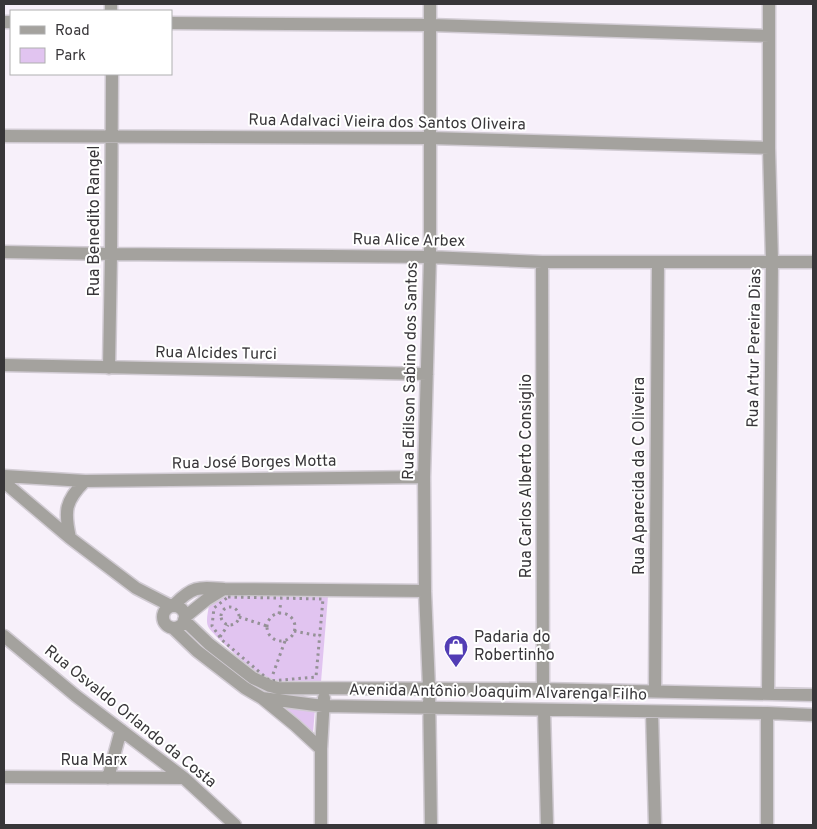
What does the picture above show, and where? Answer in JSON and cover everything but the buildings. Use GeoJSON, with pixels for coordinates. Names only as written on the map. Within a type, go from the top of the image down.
{"type":"FeatureCollection","features":[{"type":"Feature","properties":{"kind":"street","name":"Rua Edilson Sabino dos Santos"},"geometry":{"type":"LineString","coordinates":[[430,4],[430,257],[424,477],[431,825]]}},
{"type":"Feature","properties":{"kind":"street","name":"Rua Artur Pereira Dias"},"geometry":{"type":"LineString","coordinates":[[768,4],[772,261],[768,693]]}},
{"type":"Feature","properties":{"kind":"street"},"geometry":{"type":"LineString","coordinates":[[172,23],[430,25],[769,36]]}},
{"type":"Feature","properties":{"kind":"street","name":"Rua Benedito Rangel"},"geometry":{"type":"LineString","coordinates":[[109,368],[112,254],[112,75]]}},
{"type":"Feature","properties":{"kind":"street","name":"Rua Adalvaci Vieira dos Santos Oliveira"},"geometry":{"type":"LineString","coordinates":[[4,136],[430,138],[769,148]]}},
{"type":"Feature","properties":{"kind":"street","name":"Rua Alice Arbex"},"geometry":{"type":"LineString","coordinates":[[4,252],[430,257],[542,262],[813,262]]}},
{"type":"Feature","properties":{"kind":"street","name":"Rua Carlos Alberto Consiglio"},"geometry":{"type":"LineString","coordinates":[[542,262],[543,689]]}},
{"type":"Feature","properties":{"kind":"street","name":"Rua Aparecida da C Oliveira"},"geometry":{"type":"LineString","coordinates":[[655,691],[658,262]]}},
{"type":"Feature","properties":{"kind":"street","name":"Rua Alcides Turci"},"geometry":{"type":"LineString","coordinates":[[4,365],[427,374]]}},
{"type":"Feature","properties":{"kind":"street","name":"Rua José Borges Motta"},"geometry":{"type":"LineString","coordinates":[[4,476],[85,480],[424,477]]}},
{"type":"Feature","properties":{"kind":"street"},"geometry":{"type":"LineString","coordinates":[[70,538],[66,519],[68,503],[75,491],[85,480]]}},
{"type":"Feature","properties":{"kind":"street"},"geometry":{"type":"LineString","coordinates":[[4,482],[70,538],[136,588],[172,606],[178,606],[183,610],[185,618]]}},
{"type":"Feature","properties":{"kind":"street"},"geometry":{"type":"LineString","coordinates":[[136,588],[166,625],[173,628],[180,626],[185,618],[206,600],[224,589]]}},
{"type":"Feature","properties":{"kind":"street"},"geometry":{"type":"LineString","coordinates":[[162,618],[165,609],[172,606],[190,591],[201,588],[425,591]]}},
{"type":"Feature","properties":{"kind":"street","name":"Avenida Antônio Joaquim Alvarenga Filho"},"geometry":{"type":"LineString","coordinates":[[185,618],[215,640],[253,678],[278,688],[543,689],[813,694]]}},
{"type":"Feature","properties":{"kind":"street","name":"Avenida Antônio Joaquim Alvarenga Filho"},"geometry":{"type":"LineString","coordinates":[[173,628],[197,651],[244,688],[262,698],[323,706],[813,715]]}},
{"type":"Feature","properties":{"kind":"street","name":"Rua Osvaldo Orlando da Costa"},"geometry":{"type":"LineString","coordinates":[[4,636],[76,696],[184,778],[235,825]]}},
{"type":"Feature","properties":{"kind":"street"},"geometry":{"type":"LineString","coordinates":[[321,825],[321,748],[324,688]]}},
{"type":"Feature","properties":{"kind":"street"},"geometry":{"type":"LineString","coordinates":[[262,698],[321,748]]}},
{"type":"Feature","properties":{"kind":"street"},"geometry":{"type":"LineString","coordinates":[[544,710],[547,825]]}},
{"type":"Feature","properties":{"kind":"street"},"geometry":{"type":"LineString","coordinates":[[652,712],[655,825]]}},
{"type":"Feature","properties":{"kind":"street"},"geometry":{"type":"LineString","coordinates":[[767,713],[767,825]]}},
{"type":"Feature","properties":{"kind":"street"},"geometry":{"type":"LineString","coordinates":[[108,778],[121,730]]}},
{"type":"Feature","properties":{"kind":"street","name":"Rua Marx"},"geometry":{"type":"LineString","coordinates":[[4,777],[184,778]]}},
{"type":"Feature","properties":{"kind":"path"},"geometry":{"type":"LineString","coordinates":[[228,598],[323,599],[316,677],[270,681],[222,640],[215,640],[212,626],[214,608],[228,598]]}},
{"type":"Feature","properties":{"kind":"path"},"geometry":{"type":"LineString","coordinates":[[215,640],[228,625],[237,623],[239,612],[234,607],[225,608],[221,613],[221,619],[228,625]]}},
{"type":"Feature","properties":{"kind":"path"},"geometry":{"type":"LineString","coordinates":[[270,681],[285,641],[289,639],[294,631],[294,622],[287,615],[274,615],[267,626],[267,630],[275,640],[285,641]]}},
{"type":"Feature","properties":{"kind":"path"},"geometry":{"type":"LineString","coordinates":[[239,617],[267,626]]}},
{"type":"Feature","properties":{"kind":"path"},"geometry":{"type":"LineString","coordinates":[[294,631],[320,636]]}},
{"type":"Feature","properties":{"kind":"green space"},"geometry":{"type":"Polygon","coordinates":[[[227,593],[328,596],[321,682],[270,683],[213,633],[208,626],[207,620],[209,605],[227,593]]]}},
{"type":"Feature","properties":{"kind":"green space"},"geometry":{"type":"Polygon","coordinates":[[[279,702],[315,709],[313,733],[279,702]]]}},
{"type":"Feature","properties":{"kind":"place","name":"Padaria do Robertinho"},"geometry":{"type":"Point","coordinates":[456,668]}}]}
